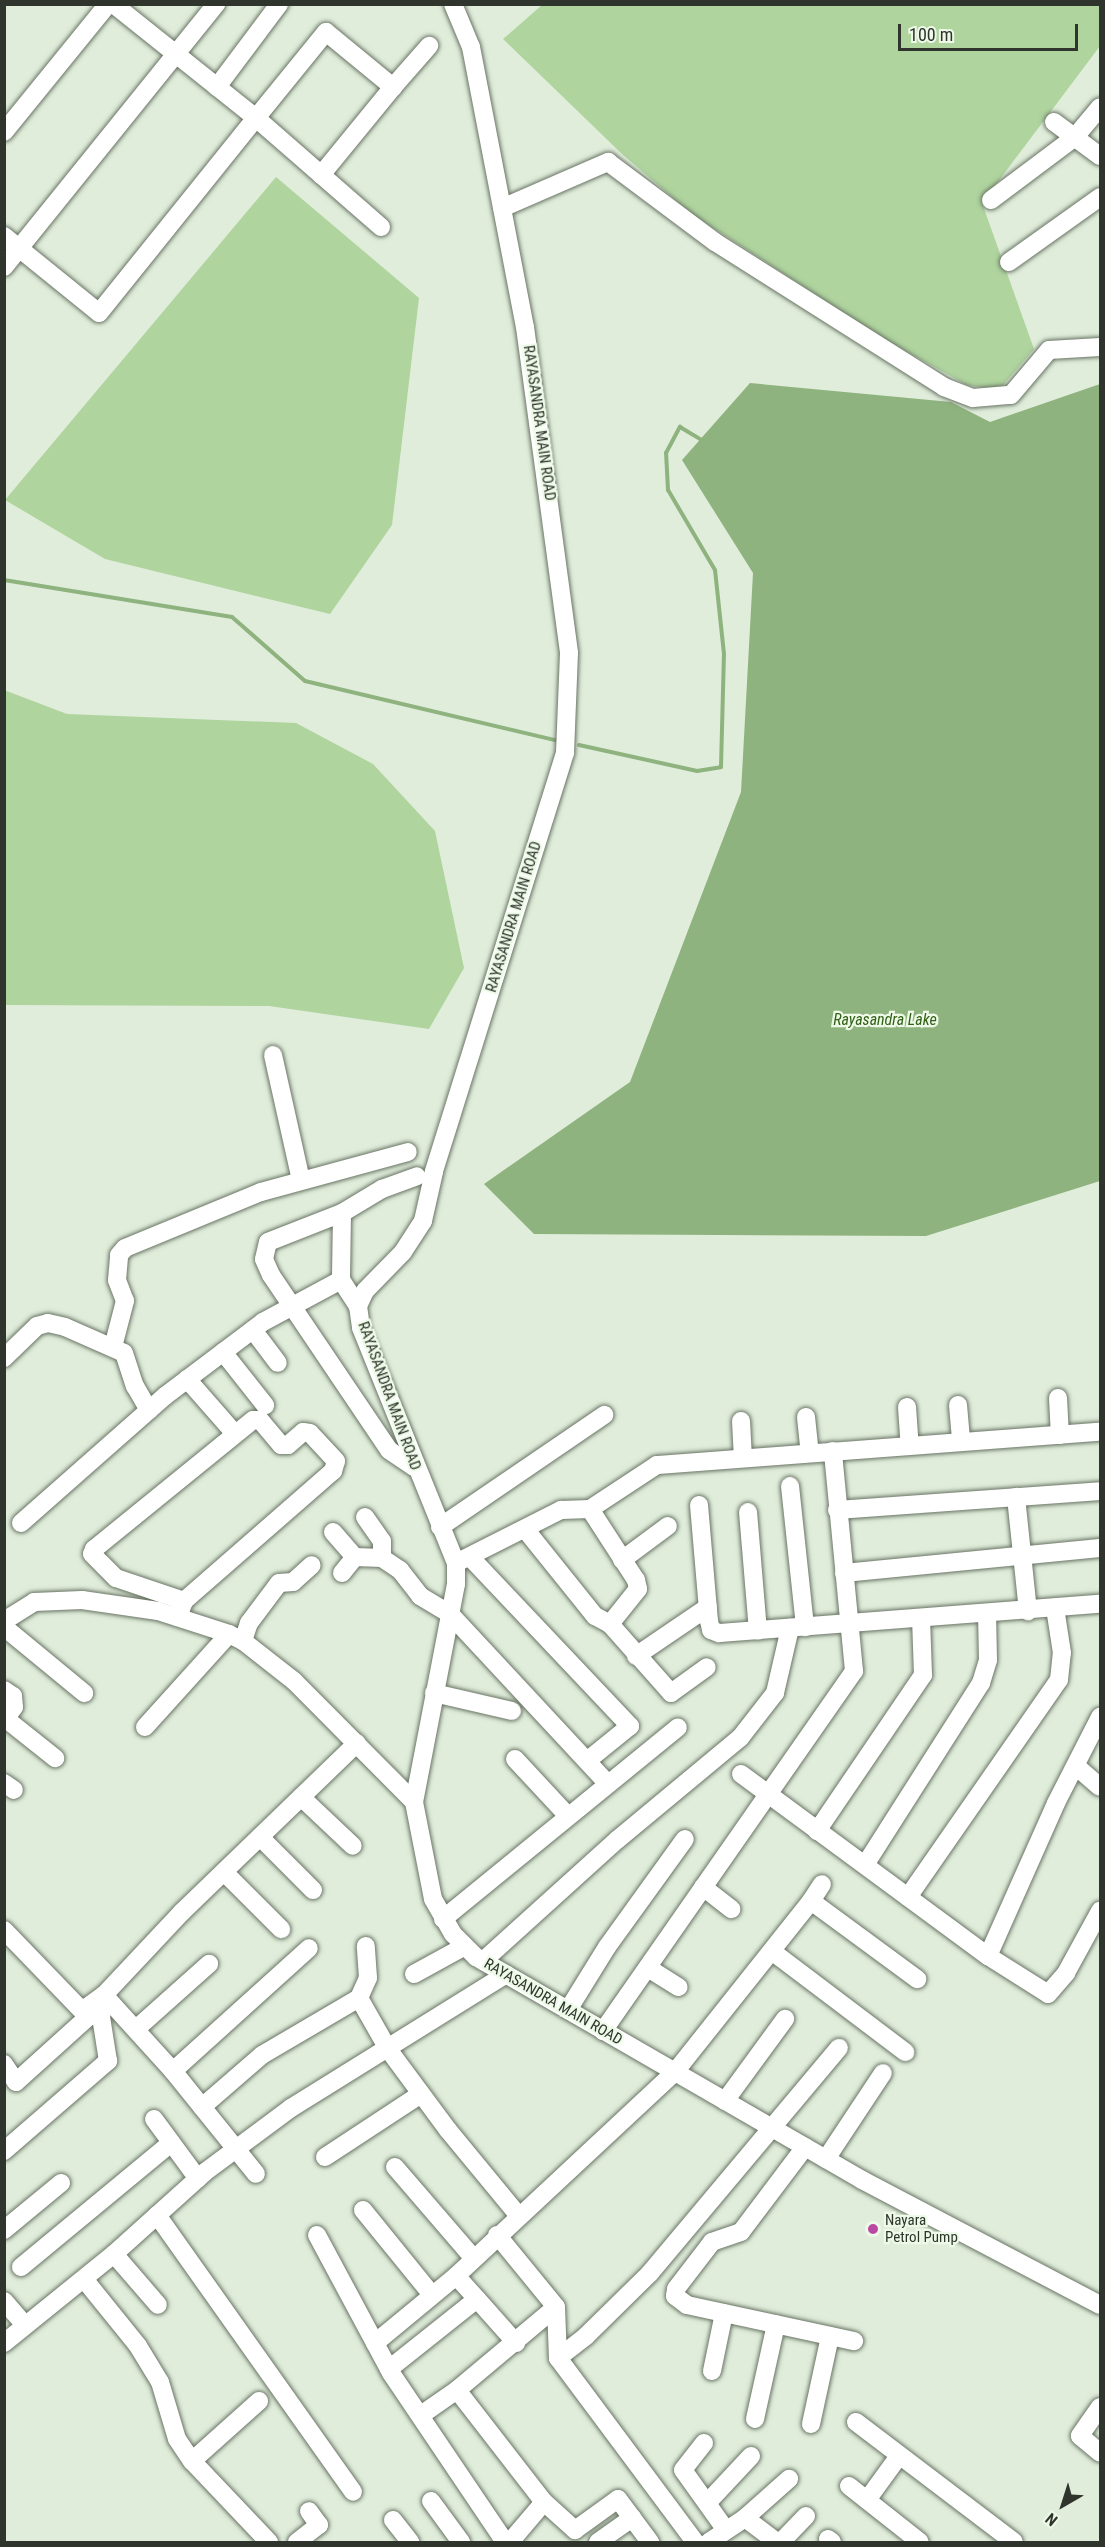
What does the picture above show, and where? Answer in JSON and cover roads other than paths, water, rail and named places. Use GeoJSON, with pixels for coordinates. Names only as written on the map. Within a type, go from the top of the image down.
{"type":"FeatureCollection","features":[{"type":"Feature","properties":{"kind":"street"},"geometry":{"type":"LineString","coordinates":[[4,132],[108,4]]}},
{"type":"Feature","properties":{"kind":"street"},"geometry":{"type":"LineString","coordinates":[[113,4],[256,118],[381,227]]}},
{"type":"Feature","properties":{"kind":"street"},"geometry":{"type":"LineString","coordinates":[[4,267],[216,4]]}},
{"type":"Feature","properties":{"kind":"street"},"geometry":{"type":"LineString","coordinates":[[217,87],[279,4]]}},
{"type":"Feature","properties":{"kind":"street","name":"RAYASANDRA MAIN ROAD"},"geometry":{"type":"LineString","coordinates":[[453,4],[470,42],[525,327],[564,595],[569,653],[565,753],[434,1172],[423,1221],[403,1252],[365,1291],[358,1306],[361,1328],[414,1467],[440,1527],[463,1560],[450,1614],[414,1802],[433,1899],[443,1919],[465,1946],[483,1961],[826,2159],[1101,2306]]}},
{"type":"Feature","properties":{"kind":"street"},"geometry":{"type":"LineString","coordinates":[[4,236],[99,313],[326,32],[393,87]]}},
{"type":"Feature","properties":{"kind":"street"},"geometry":{"type":"LineString","coordinates":[[321,175],[429,45]]}},
{"type":"Feature","properties":{"kind":"street"},"geometry":{"type":"LineString","coordinates":[[991,200],[1075,137],[1101,107]]}},
{"type":"Feature","properties":{"kind":"street"},"geometry":{"type":"LineString","coordinates":[[1054,122],[1101,156]]}},
{"type":"Feature","properties":{"kind":"street"},"geometry":{"type":"LineString","coordinates":[[502,208],[608,162],[715,242],[944,387],[973,398],[1011,394],[1049,350],[1101,347]]}},
{"type":"Feature","properties":{"kind":"street"},"geometry":{"type":"LineString","coordinates":[[1009,262],[1101,197]]}},
{"type":"Feature","properties":{"kind":"street"},"geometry":{"type":"LineString","coordinates":[[273,1055],[301,1180]]}},
{"type":"Feature","properties":{"kind":"street"},"geometry":{"type":"LineString","coordinates":[[113,1347],[125,1301],[117,1280],[119,1255],[125,1248],[261,1192],[408,1152]]}},
{"type":"Feature","properties":{"kind":"street"},"geometry":{"type":"LineString","coordinates":[[414,1467],[389,1450],[271,1275],[264,1259],[265,1246],[342,1213],[382,1189],[417,1176]]}},
{"type":"Feature","properties":{"kind":"street"},"geometry":{"type":"LineString","coordinates":[[342,1213],[341,1280],[358,1306]]}},
{"type":"Feature","properties":{"kind":"street"},"geometry":{"type":"LineString","coordinates":[[21,1523],[187,1379],[253,1330],[341,1280]]}},
{"type":"Feature","properties":{"kind":"street"},"geometry":{"type":"LineString","coordinates":[[4,1358],[28,1333],[48,1323],[124,1353],[135,1386],[149,1410]]}},
{"type":"Feature","properties":{"kind":"street"},"geometry":{"type":"LineString","coordinates":[[253,1330],[278,1363]]}},
{"type":"Feature","properties":{"kind":"street"},"geometry":{"type":"LineString","coordinates":[[223,1352],[265,1405]]}},
{"type":"Feature","properties":{"kind":"street"},"geometry":{"type":"LineString","coordinates":[[187,1379],[229,1427]]}},
{"type":"Feature","properties":{"kind":"street"},"geometry":{"type":"LineString","coordinates":[[1058,1398],[1060,1435]]}},
{"type":"Feature","properties":{"kind":"street"},"geometry":{"type":"LineString","coordinates":[[958,1405],[961,1442]]}},
{"type":"Feature","properties":{"kind":"street"},"geometry":{"type":"LineString","coordinates":[[907,1407],[910,1446]]}},
{"type":"Feature","properties":{"kind":"street"},"geometry":{"type":"LineString","coordinates":[[440,1527],[604,1415]]}},
{"type":"Feature","properties":{"kind":"street"},"geometry":{"type":"LineString","coordinates":[[806,1417],[810,1453]]}},
{"type":"Feature","properties":{"kind":"street"},"geometry":{"type":"LineString","coordinates":[[4,1621],[34,1602],[82,1600],[181,1609],[333,1471],[336,1461],[310,1433],[303,1432],[288,1445],[281,1445],[260,1420],[253,1420],[94,1549],[92,1554],[116,1578],[181,1609],[236,1638],[294,1682],[414,1802]]}},
{"type":"Feature","properties":{"kind":"street"},"geometry":{"type":"LineString","coordinates":[[741,1421],[743,1458]]}},
{"type":"Feature","properties":{"kind":"street"},"geometry":{"type":"LineString","coordinates":[[588,1760],[630,1726],[463,1560],[561,1510],[590,1509],[657,1465],[1101,1432]]}},
{"type":"Feature","properties":{"kind":"street"},"geometry":{"type":"LineString","coordinates":[[603,2031],[854,1671],[833,1451]]}},
{"type":"Feature","properties":{"kind":"street"},"geometry":{"type":"LineString","coordinates":[[483,1961],[617,1840],[740,1738],[775,1693],[798,1628],[790,1486]]}},
{"type":"Feature","properties":{"kind":"street"},"geometry":{"type":"LineString","coordinates":[[837,1510],[1101,1491]]}},
{"type":"Feature","properties":{"kind":"street"},"geometry":{"type":"LineString","coordinates":[[1016,1497],[1028,1611]]}},
{"type":"Feature","properties":{"kind":"street"},"geometry":{"type":"LineString","coordinates":[[699,1505],[711,1630],[719,1633],[1101,1604]]}},
{"type":"Feature","properties":{"kind":"street"},"geometry":{"type":"LineString","coordinates":[[590,1509],[638,1589],[609,1624]]}},
{"type":"Feature","properties":{"kind":"street"},"geometry":{"type":"LineString","coordinates":[[748,1512],[758,1631]]}},
{"type":"Feature","properties":{"kind":"street"},"geometry":{"type":"LineString","coordinates":[[365,1517],[386,1543],[400,1570],[420,1596],[450,1614],[607,1783]]}},
{"type":"Feature","properties":{"kind":"street"},"geometry":{"type":"LineString","coordinates":[[622,1560],[668,1526]]}},
{"type":"Feature","properties":{"kind":"street"},"geometry":{"type":"LineString","coordinates":[[525,1529],[595,1616],[609,1624],[671,1693],[707,1667]]}},
{"type":"Feature","properties":{"kind":"street"},"geometry":{"type":"LineString","coordinates":[[333,1532],[355,1557]]}},
{"type":"Feature","properties":{"kind":"street"},"geometry":{"type":"LineString","coordinates":[[342,1573],[355,1557],[386,1543]]}},
{"type":"Feature","properties":{"kind":"street"},"geometry":{"type":"LineString","coordinates":[[844,1573],[1101,1548]]}},
{"type":"Feature","properties":{"kind":"street"},"geometry":{"type":"LineString","coordinates":[[145,1727],[236,1638],[279,1583],[293,1582],[312,1565]]}},
{"type":"Feature","properties":{"kind":"street"},"geometry":{"type":"LineString","coordinates":[[111,1604],[116,1578]]}},
{"type":"Feature","properties":{"kind":"street"},"geometry":{"type":"LineString","coordinates":[[636,1656],[708,1607]]}},
{"type":"Feature","properties":{"kind":"street"},"geometry":{"type":"LineString","coordinates":[[908,1897],[1059,1680],[1062,1653],[1055,1608]]}},
{"type":"Feature","properties":{"kind":"street"},"geometry":{"type":"LineString","coordinates":[[865,1865],[981,1683],[988,1660],[987,1613]]}},
{"type":"Feature","properties":{"kind":"street"},"geometry":{"type":"LineString","coordinates":[[817,1831],[923,1675],[921,1618]]}},
{"type":"Feature","properties":{"kind":"street"},"geometry":{"type":"LineString","coordinates":[[4,1627],[84,1693]]}},
{"type":"Feature","properties":{"kind":"street"},"geometry":{"type":"LineString","coordinates":[[4,1690],[13,1696],[14,1707],[5,1720],[55,1758]]}},
{"type":"Feature","properties":{"kind":"street"},"geometry":{"type":"LineString","coordinates":[[434,1694],[512,1711]]}},
{"type":"Feature","properties":{"kind":"street"},"geometry":{"type":"LineString","coordinates":[[988,1956],[1056,1803],[1100,1720]]}},
{"type":"Feature","properties":{"kind":"street"},"geometry":{"type":"LineString","coordinates":[[443,1919],[678,1727]]}},
{"type":"Feature","properties":{"kind":"street"},"geometry":{"type":"LineString","coordinates":[[83,2010],[104,1995],[224,1872],[357,1743]]}},
{"type":"Feature","properties":{"kind":"street"},"geometry":{"type":"LineString","coordinates":[[515,1759],[568,1816]]}},
{"type":"Feature","properties":{"kind":"street"},"geometry":{"type":"LineString","coordinates":[[1077,1767],[1101,1787]]}},
{"type":"Feature","properties":{"kind":"street"},"geometry":{"type":"LineString","coordinates":[[741,1774],[988,1956],[1048,1994],[1066,1974],[1101,1911]]}},
{"type":"Feature","properties":{"kind":"street"},"geometry":{"type":"LineString","coordinates":[[301,1797],[353,1845]]}},
{"type":"Feature","properties":{"kind":"street"},"geometry":{"type":"LineString","coordinates":[[260,1837],[313,1890]]}},
{"type":"Feature","properties":{"kind":"street"},"geometry":{"type":"LineString","coordinates":[[568,2010],[607,1947],[685,1839]]}},
{"type":"Feature","properties":{"kind":"street"},"geometry":{"type":"LineString","coordinates":[[224,1872],[281,1929]]}},
{"type":"Feature","properties":{"kind":"street"},"geometry":{"type":"LineString","coordinates":[[375,2343],[456,2276],[518,2215],[675,2072],[772,1952],[822,1884]]}},
{"type":"Feature","properties":{"kind":"street"},"geometry":{"type":"LineString","coordinates":[[702,1887],[731,1909]]}},
{"type":"Feature","properties":{"kind":"street"},"geometry":{"type":"LineString","coordinates":[[811,1901],[917,1979]]}},
{"type":"Feature","properties":{"kind":"street"},"geometry":{"type":"LineString","coordinates":[[4,1930],[88,2017],[16,2082],[4,2064]]}},
{"type":"Feature","properties":{"kind":"street"},"geometry":{"type":"LineString","coordinates":[[202,2107],[262,2055],[359,1998],[368,1978],[366,1946]]}},
{"type":"Feature","properties":{"kind":"street"},"geometry":{"type":"LineString","coordinates":[[414,1974],[465,1946]]}},
{"type":"Feature","properties":{"kind":"street"},"geometry":{"type":"LineString","coordinates":[[173,2071],[309,1948]]}},
{"type":"Feature","properties":{"kind":"street"},"geometry":{"type":"LineString","coordinates":[[772,1952],[905,2052]]}},
{"type":"Feature","properties":{"kind":"street"},"geometry":{"type":"LineString","coordinates":[[136,2029],[209,1965]]}},
{"type":"Feature","properties":{"kind":"street"},"geometry":{"type":"LineString","coordinates":[[648,1968],[679,1987]]}},
{"type":"Feature","properties":{"kind":"street"},"geometry":{"type":"LineString","coordinates":[[4,2343],[114,2254],[198,2179],[291,2108],[506,1974]]}},
{"type":"Feature","properties":{"kind":"street"},"geometry":{"type":"LineString","coordinates":[[104,1995],[173,2071],[256,2174]]}},
{"type":"Feature","properties":{"kind":"street"},"geometry":{"type":"LineString","coordinates":[[4,2151],[108,2061],[101,2017],[104,1995]]}},
{"type":"Feature","properties":{"kind":"street"},"geometry":{"type":"LineString","coordinates":[[359,1998],[388,2049],[518,2215]]}},
{"type":"Feature","properties":{"kind":"street"},"geometry":{"type":"LineString","coordinates":[[725,2101],[785,2019]]}},
{"type":"Feature","properties":{"kind":"street"},"geometry":{"type":"LineString","coordinates":[[558,2358],[586,2336],[650,2273],[839,2048]]}},
{"type":"Feature","properties":{"kind":"street"},"geometry":{"type":"LineString","coordinates":[[826,2159],[883,2073]]}},
{"type":"Feature","properties":{"kind":"street"},"geometry":{"type":"LineString","coordinates":[[325,2157],[421,2094]]}},
{"type":"Feature","properties":{"kind":"street"},"geometry":{"type":"LineString","coordinates":[[154,2119],[198,2179]]}},
{"type":"Feature","properties":{"kind":"street"},"geometry":{"type":"LineString","coordinates":[[21,2267],[171,2143]]}},
{"type":"Feature","properties":{"kind":"street"},"geometry":{"type":"LineString","coordinates":[[805,2147],[741,2232],[712,2242],[676,2289],[680,2302],[854,2341]]}},
{"type":"Feature","properties":{"kind":"street"},"geometry":{"type":"LineString","coordinates":[[395,2167],[474,2259]]}},
{"type":"Feature","properties":{"kind":"street"},"geometry":{"type":"LineString","coordinates":[[4,2230],[61,2183]]}},
{"type":"Feature","properties":{"kind":"street"},"geometry":{"type":"LineString","coordinates":[[363,2210],[432,2295]]}},
{"type":"Feature","properties":{"kind":"street"},"geometry":{"type":"LineString","coordinates":[[157,2216],[353,2492]]}},
{"type":"Feature","properties":{"kind":"street"},"geometry":{"type":"LineString","coordinates":[[317,2235],[389,2369],[508,2542],[544,2502]]}},
{"type":"Feature","properties":{"kind":"street"},"geometry":{"type":"LineString","coordinates":[[497,2235],[556,2307],[558,2358],[695,2542]]}},
{"type":"Feature","properties":{"kind":"street"},"geometry":{"type":"LineString","coordinates":[[114,2254],[158,2305]]}},
{"type":"Feature","properties":{"kind":"street"},"geometry":{"type":"LineString","coordinates":[[456,2276],[516,2343]]}},
{"type":"Feature","properties":{"kind":"street"},"geometry":{"type":"LineString","coordinates":[[84,2279],[138,2346],[160,2382],[177,2439],[192,2461],[268,2542]]}},
{"type":"Feature","properties":{"kind":"street"},"geometry":{"type":"LineString","coordinates":[[389,2369],[477,2299]]}},
{"type":"Feature","properties":{"kind":"street"},"geometry":{"type":"LineString","coordinates":[[4,2301],[25,2325]]}},
{"type":"Feature","properties":{"kind":"street"},"geometry":{"type":"LineString","coordinates":[[421,2415],[457,2390],[516,2343],[556,2307]]}},
{"type":"Feature","properties":{"kind":"street"},"geometry":{"type":"LineString","coordinates":[[712,2371],[724,2313]]}},
{"type":"Feature","properties":{"kind":"street"},"geometry":{"type":"LineString","coordinates":[[755,2419],[776,2324]]}},
{"type":"Feature","properties":{"kind":"street"},"geometry":{"type":"LineString","coordinates":[[811,2424],[830,2336]]}},
{"type":"Feature","properties":{"kind":"street"},"geometry":{"type":"LineString","coordinates":[[457,2390],[544,2502],[575,2530],[618,2499],[650,2542]]}},
{"type":"Feature","properties":{"kind":"street"},"geometry":{"type":"LineString","coordinates":[[192,2461],[259,2401]]}},
{"type":"Feature","properties":{"kind":"street"},"geometry":{"type":"LineString","coordinates":[[1101,2407],[1080,2436],[1101,2453]]}},
{"type":"Feature","properties":{"kind":"street"},"geometry":{"type":"LineString","coordinates":[[856,2422],[1007,2541]]}},
{"type":"Feature","properties":{"kind":"street"},"geometry":{"type":"LineString","coordinates":[[704,2443],[683,2470],[726,2530]]}},
{"type":"Feature","properties":{"kind":"street"},"geometry":{"type":"LineString","coordinates":[[708,2502],[751,2456]]}},
{"type":"Feature","properties":{"kind":"street"},"geometry":{"type":"LineString","coordinates":[[867,2500],[899,2456]]}},
{"type":"Feature","properties":{"kind":"street"},"geometry":{"type":"LineString","coordinates":[[709,2542],[745,2518],[789,2479]]}},
{"type":"Feature","properties":{"kind":"street"},"geometry":{"type":"LineString","coordinates":[[849,2486],[920,2542]]}},
{"type":"Feature","properties":{"kind":"street"},"geometry":{"type":"LineString","coordinates":[[431,2501],[461,2542]]}},
{"type":"Feature","properties":{"kind":"street"},"geometry":{"type":"LineString","coordinates":[[297,2542],[319,2525],[309,2511]]}},
{"type":"Feature","properties":{"kind":"street"},"geometry":{"type":"LineString","coordinates":[[745,2518],[779,2542],[806,2516]]}},
{"type":"Feature","properties":{"kind":"street"},"geometry":{"type":"LineString","coordinates":[[598,2542],[632,2518]]}},
{"type":"Feature","properties":{"kind":"street"},"geometry":{"type":"LineString","coordinates":[[393,2520],[410,2542]]}},
{"type":"Feature","properties":{"kind":"water","name":"Rayasandra Lake"},"geometry":{"type":"Polygon","coordinates":[[[750,383],[951,402],[990,422],[1100,384],[1100,1181],[926,1236],[534,1234],[484,1184],[630,1082],[741,792],[753,573],[682,460],[750,383]]]}},
{"type":"Feature","properties":{"kind":"waterway"},"geometry":{"type":"LineString","coordinates":[[579,745],[697,771],[721,767],[724,654],[715,570],[668,490],[666,453],[680,427],[703,441]]}},
{"type":"Feature","properties":{"kind":"waterway"},"geometry":{"type":"LineString","coordinates":[[4,580],[232,617],[305,681],[555,740]]}},
{"type":"Feature","properties":{"kind":"place","name":"Nayara Petrol Pump"},"geometry":{"type":"Point","coordinates":[873,2229]}}]}
